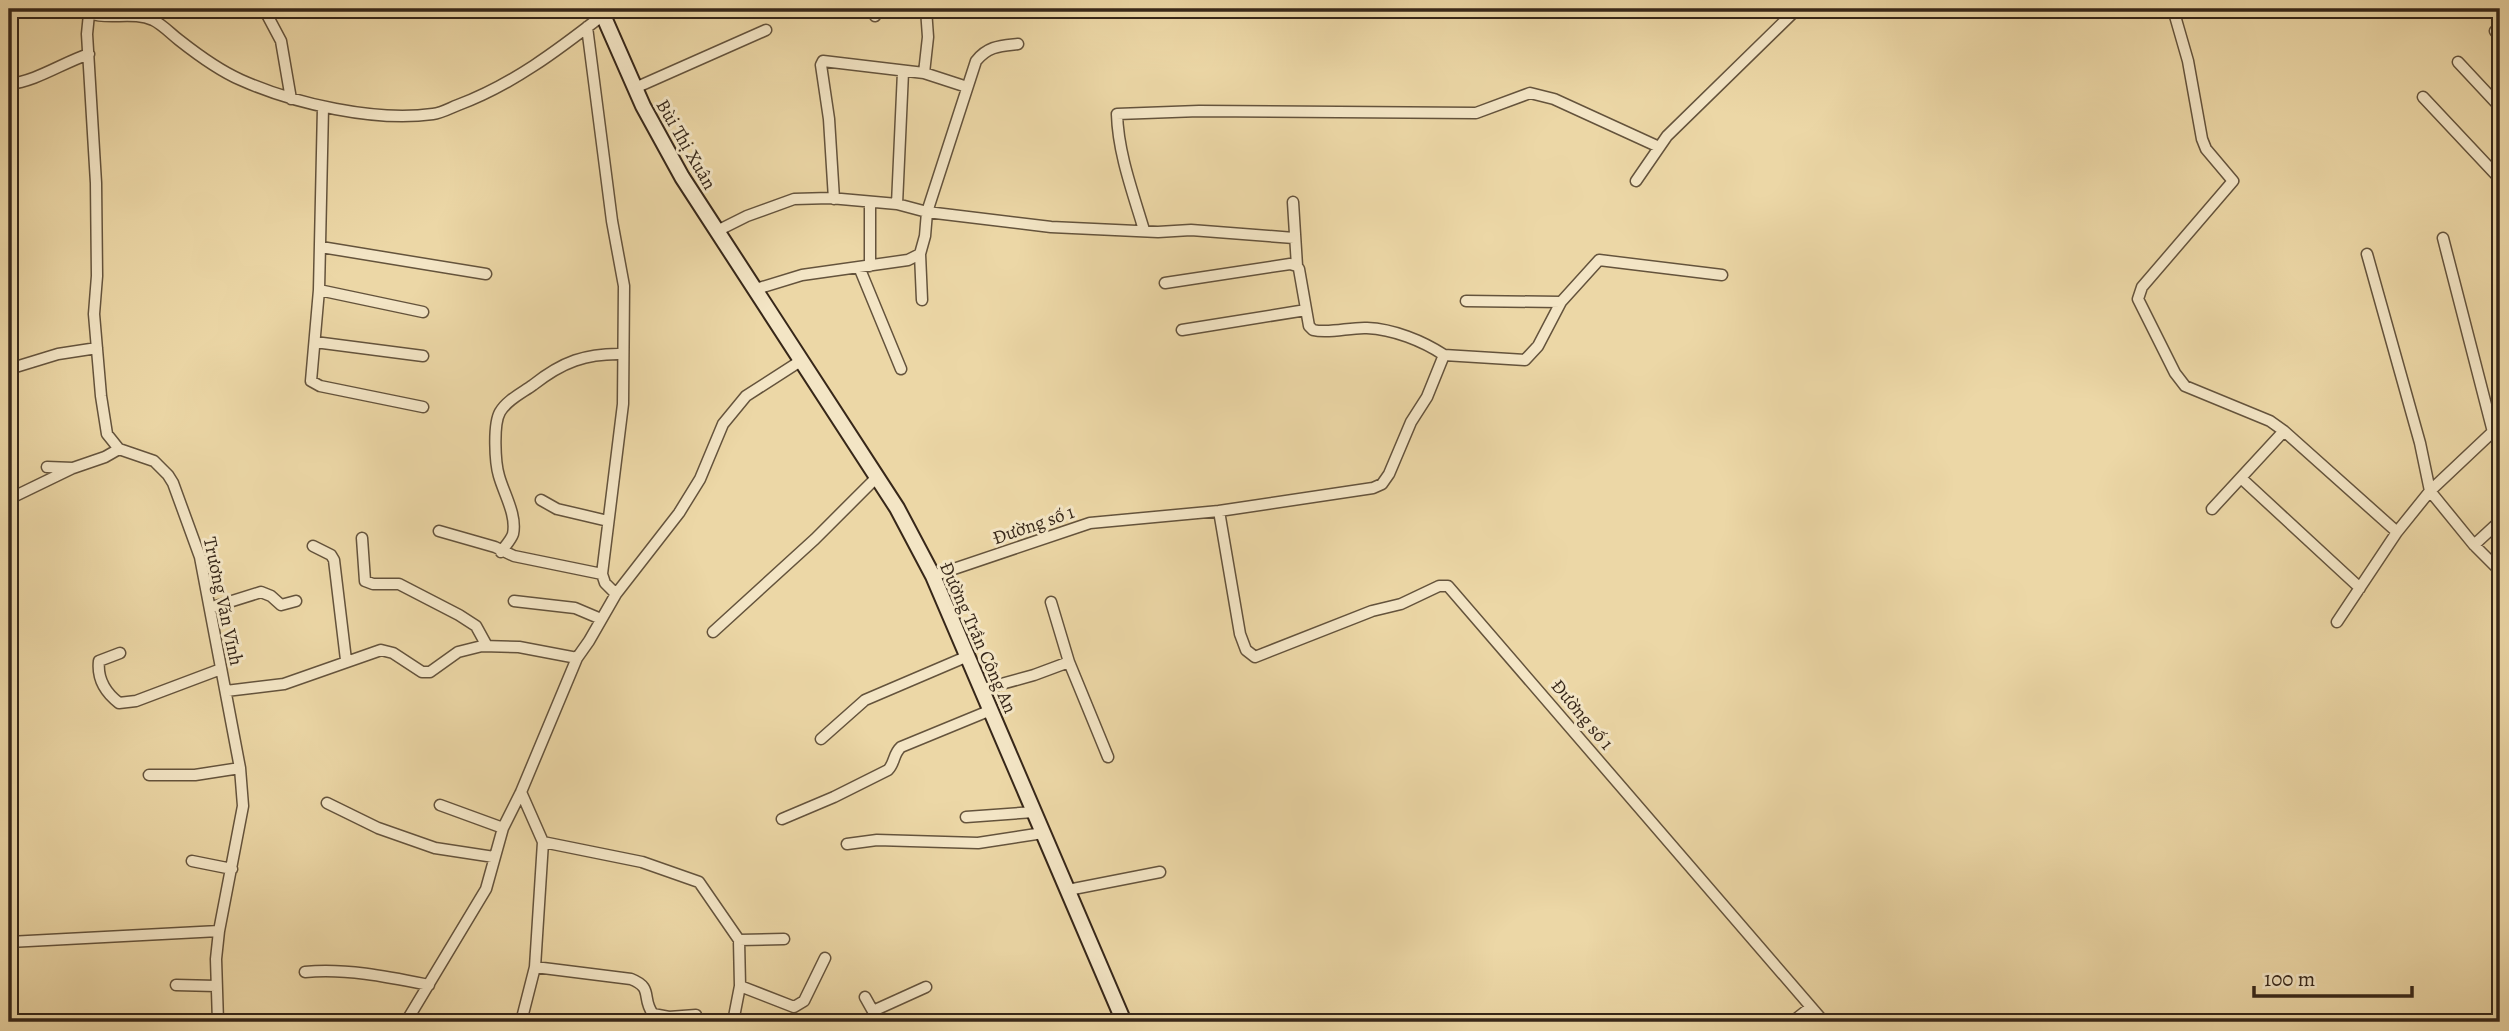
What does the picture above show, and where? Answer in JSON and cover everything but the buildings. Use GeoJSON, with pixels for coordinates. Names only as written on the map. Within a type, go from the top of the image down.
{"type":"FeatureCollection","features":[{"type":"Feature","properties":{"kind":"main road","name":"Bùi Thị Xuân"},"geometry":{"type":"LineString","coordinates":[[602,12],[635,89],[682,177],[756,289]]}},
{"type":"Feature","properties":{"kind":"main road","name":"Đường Trần Công An"},"geometry":{"type":"LineString","coordinates":[[756,289],[897,508],[933,576],[1124,1022]]}},
{"type":"Feature","properties":{"kind":"street"},"geometry":{"type":"LineString","coordinates":[[264,9],[281,41],[291,99]]}},
{"type":"Feature","properties":{"kind":"street"},"geometry":{"type":"LineString","coordinates":[[924,73],[928,37],[926,9]]}},
{"type":"Feature","properties":{"kind":"street"},"geometry":{"type":"LineString","coordinates":[[1636,181],[1667,136],[1797,9]]}},
{"type":"Feature","properties":{"kind":"street"},"geometry":{"type":"LineString","coordinates":[[2173,9],[2188,61],[2202,139],[2206,149],[2233,181],[2142,287],[2138,299],[2175,373],[2185,386],[2270,421],[2284,430],[2398,532]]}},
{"type":"Feature","properties":{"kind":"street"},"geometry":{"type":"LineString","coordinates":[[9,499],[119,449],[107,433],[94,314],[97,276],[96,183],[85,11],[143,16],[154,20],[207,61],[240,80],[291,99],[323,107],[375,114],[435,114],[479,97],[517,77],[587,27],[602,12]]}},
{"type":"Feature","properties":{"kind":"street"},"geometry":{"type":"LineString","coordinates":[[587,27],[612,220],[624,286],[623,404],[602,574],[605,583],[616,594]]}},
{"type":"Feature","properties":{"kind":"street"},"geometry":{"type":"LineString","coordinates":[[635,89],[766,30]]}},
{"type":"Feature","properties":{"kind":"street"},"geometry":{"type":"LineString","coordinates":[[922,300],[920,254],[927,212],[976,61],[983,52],[999,46],[1018,44]]}},
{"type":"Feature","properties":{"kind":"street"},"geometry":{"type":"LineString","coordinates":[[9,84],[46,73],[89,54]]}},
{"type":"Feature","properties":{"kind":"street"},"geometry":{"type":"LineString","coordinates":[[834,199],[829,119],[821,64],[829,61],[924,73],[967,87]]}},
{"type":"Feature","properties":{"kind":"street"},"geometry":{"type":"LineString","coordinates":[[2458,62],[2500,107]]}},
{"type":"Feature","properties":{"kind":"street"},"geometry":{"type":"LineString","coordinates":[[897,204],[903,72]]}},
{"type":"Feature","properties":{"kind":"street"},"geometry":{"type":"LineString","coordinates":[[1144,230],[1125,167],[1117,130],[1117,114],[1199,111],[1476,113],[1530,93],[1554,100],[1659,147]]}},
{"type":"Feature","properties":{"kind":"street"},"geometry":{"type":"LineString","coordinates":[[2423,97],[2500,179]]}},
{"type":"Feature","properties":{"kind":"street"},"geometry":{"type":"LineString","coordinates":[[323,107],[320,290],[311,377],[314,384],[423,407]]}},
{"type":"Feature","properties":{"kind":"street"},"geometry":{"type":"LineString","coordinates":[[717,231],[747,216],[794,199],[834,199],[897,204],[927,212],[1051,227],[1191,230],[1294,238]]}},
{"type":"Feature","properties":{"kind":"street"},"geometry":{"type":"LineString","coordinates":[[870,202],[864,267],[901,369]]}},
{"type":"Feature","properties":{"kind":"street"},"geometry":{"type":"LineString","coordinates":[[1293,202],[1297,266],[1309,326],[1316,331],[1368,328],[1386,331],[1429,344],[1444,355],[1525,360],[1538,346],[1561,302],[1599,260],[1722,275]]}},
{"type":"Feature","properties":{"kind":"street"},"geometry":{"type":"LineString","coordinates":[[2337,622],[2398,532],[2430,491],[2496,428],[2443,238]]}},
{"type":"Feature","properties":{"kind":"street"},"geometry":{"type":"LineString","coordinates":[[321,247],[486,274]]}},
{"type":"Feature","properties":{"kind":"street"},"geometry":{"type":"LineString","coordinates":[[756,289],[802,275],[908,260],[920,254]]}},
{"type":"Feature","properties":{"kind":"street"},"geometry":{"type":"LineString","coordinates":[[2367,254],[2420,443],[2430,491],[2474,545],[2500,571]]}},
{"type":"Feature","properties":{"kind":"street"},"geometry":{"type":"LineString","coordinates":[[1165,283],[1290,264],[1297,266]]}},
{"type":"Feature","properties":{"kind":"street"},"geometry":{"type":"LineString","coordinates":[[320,290],[423,312]]}},
{"type":"Feature","properties":{"kind":"street"},"geometry":{"type":"LineString","coordinates":[[1466,301],[1561,302]]}},
{"type":"Feature","properties":{"kind":"street"},"geometry":{"type":"LineString","coordinates":[[1182,330],[1306,310]]}},
{"type":"Feature","properties":{"kind":"street"},"geometry":{"type":"LineString","coordinates":[[315,342],[423,356]]}},
{"type":"Feature","properties":{"kind":"street"},"geometry":{"type":"LineString","coordinates":[[9,369],[58,354],[97,348]]}},
{"type":"Feature","properties":{"kind":"street"},"geometry":{"type":"LineString","coordinates":[[502,552],[512,536],[513,525],[498,473],[498,415],[507,403],[545,375],[572,361],[597,353],[622,354]]}},
{"type":"Feature","properties":{"kind":"street","name":"Đường số 1"},"geometry":{"type":"LineString","coordinates":[[933,576],[1090,523],[1219,511],[1373,488],[1382,484],[1389,474],[1411,422],[1427,397],[1444,355]]}},
{"type":"Feature","properties":{"kind":"street"},"geometry":{"type":"LineString","coordinates":[[405,1022],[486,889],[503,828],[521,792],[577,658],[616,594],[679,513],[700,479],[723,424],[735,408],[746,396],[802,360]]}},
{"type":"Feature","properties":{"kind":"street"},"geometry":{"type":"LineString","coordinates":[[2212,509],[2284,430]]}},
{"type":"Feature","properties":{"kind":"street","name":"Trương Văn Vĩnh"},"geometry":{"type":"LineString","coordinates":[[119,449],[153,461],[173,483],[200,557],[240,768],[243,806],[219,931],[216,986],[218,1022]]}},
{"type":"Feature","properties":{"kind":"street"},"geometry":{"type":"LineString","coordinates":[[47,467],[73,468]]}},
{"type":"Feature","properties":{"kind":"street"},"geometry":{"type":"LineString","coordinates":[[713,632],[815,539],[877,477]]}},
{"type":"Feature","properties":{"kind":"street"},"geometry":{"type":"LineString","coordinates":[[2241,478],[2360,588]]}},
{"type":"Feature","properties":{"kind":"street"},"geometry":{"type":"LineString","coordinates":[[541,500],[557,509],[608,521]]}},
{"type":"Feature","properties":{"kind":"street","name":"Đường số 1"},"geometry":{"type":"LineString","coordinates":[[1219,511],[1240,634],[1246,650],[1255,657],[1371,611],[1401,604],[1439,586],[1448,586],[1824,1022]]}},
{"type":"Feature","properties":{"kind":"street"},"geometry":{"type":"LineString","coordinates":[[2474,545],[2500,522]]}},
{"type":"Feature","properties":{"kind":"street"},"geometry":{"type":"LineString","coordinates":[[439,531],[495,547],[514,556],[602,574]]}},
{"type":"Feature","properties":{"kind":"street"},"geometry":{"type":"LineString","coordinates":[[362,538],[364,580],[400,584],[459,615],[476,626],[487,646]]}},
{"type":"Feature","properties":{"kind":"street"},"geometry":{"type":"LineString","coordinates":[[313,546],[331,555],[334,560],[346,660]]}},
{"type":"Feature","properties":{"kind":"street"},"geometry":{"type":"LineString","coordinates":[[210,608],[261,592],[281,605],[296,601]]}},
{"type":"Feature","properties":{"kind":"street"},"geometry":{"type":"LineString","coordinates":[[514,601],[575,608],[601,619]]}},
{"type":"Feature","properties":{"kind":"street"},"geometry":{"type":"LineString","coordinates":[[1051,602],[1069,662],[1108,757]]}},
{"type":"Feature","properties":{"kind":"street"},"geometry":{"type":"LineString","coordinates":[[226,691],[284,684],[346,660],[387,650],[422,673],[430,672],[458,652],[487,646],[519,647],[577,658]]}},
{"type":"Feature","properties":{"kind":"street"},"geometry":{"type":"LineString","coordinates":[[120,653],[103,658],[98,666],[104,688],[119,703],[136,701],[221,669]]}},
{"type":"Feature","properties":{"kind":"street"},"geometry":{"type":"LineString","coordinates":[[821,739],[865,700],[968,656]]}},
{"type":"Feature","properties":{"kind":"street"},"geometry":{"type":"LineString","coordinates":[[983,689],[1069,662]]}},
{"type":"Feature","properties":{"kind":"street"},"geometry":{"type":"LineString","coordinates":[[782,820],[888,770],[894,754],[901,747],[991,710]]}},
{"type":"Feature","properties":{"kind":"street"},"geometry":{"type":"LineString","coordinates":[[149,775],[195,775],[240,768]]}},
{"type":"Feature","properties":{"kind":"street"},"geometry":{"type":"LineString","coordinates":[[521,792],[543,842],[535,967],[521,1022]]}},
{"type":"Feature","properties":{"kind":"street"},"geometry":{"type":"LineString","coordinates":[[327,803],[377,828],[435,848],[494,857]]}},
{"type":"Feature","properties":{"kind":"street"},"geometry":{"type":"LineString","coordinates":[[440,805],[503,828]]}},
{"type":"Feature","properties":{"kind":"street"},"geometry":{"type":"LineString","coordinates":[[966,817],[1034,812]]}},
{"type":"Feature","properties":{"kind":"street"},"geometry":{"type":"LineString","coordinates":[[847,844],[877,840],[978,843],[1043,833]]}},
{"type":"Feature","properties":{"kind":"street"},"geometry":{"type":"LineString","coordinates":[[543,842],[642,862],[699,882],[739,940],[740,986],[733,1022]]}},
{"type":"Feature","properties":{"kind":"street"},"geometry":{"type":"LineString","coordinates":[[192,861],[232,869]]}},
{"type":"Feature","properties":{"kind":"street"},"geometry":{"type":"LineString","coordinates":[[1068,890],[1160,872]]}},
{"type":"Feature","properties":{"kind":"street"},"geometry":{"type":"LineString","coordinates":[[9,942],[219,931]]}},
{"type":"Feature","properties":{"kind":"street"},"geometry":{"type":"LineString","coordinates":[[739,940],[784,939]]}},
{"type":"Feature","properties":{"kind":"street"},"geometry":{"type":"LineString","coordinates":[[740,986],[794,1007],[804,1001],[825,958]]}},
{"type":"Feature","properties":{"kind":"street"},"geometry":{"type":"LineString","coordinates":[[535,967],[631,979],[641,983],[646,990],[649,1009],[653,1014],[669,1017],[696,1015]]}},
{"type":"Feature","properties":{"kind":"street"},"geometry":{"type":"LineString","coordinates":[[306,972],[321,970],[390,977],[429,985]]}},
{"type":"Feature","properties":{"kind":"street"},"geometry":{"type":"LineString","coordinates":[[176,985],[216,986]]}},
{"type":"Feature","properties":{"kind":"street"},"geometry":{"type":"LineString","coordinates":[[873,1011],[926,987]]}},
{"type":"Feature","properties":{"kind":"street"},"geometry":{"type":"LineString","coordinates":[[865,997],[879,1022]]}},
{"type":"Feature","properties":{"kind":"street"},"geometry":{"type":"LineString","coordinates":[[1791,1022],[1811,1007]]}}]}
